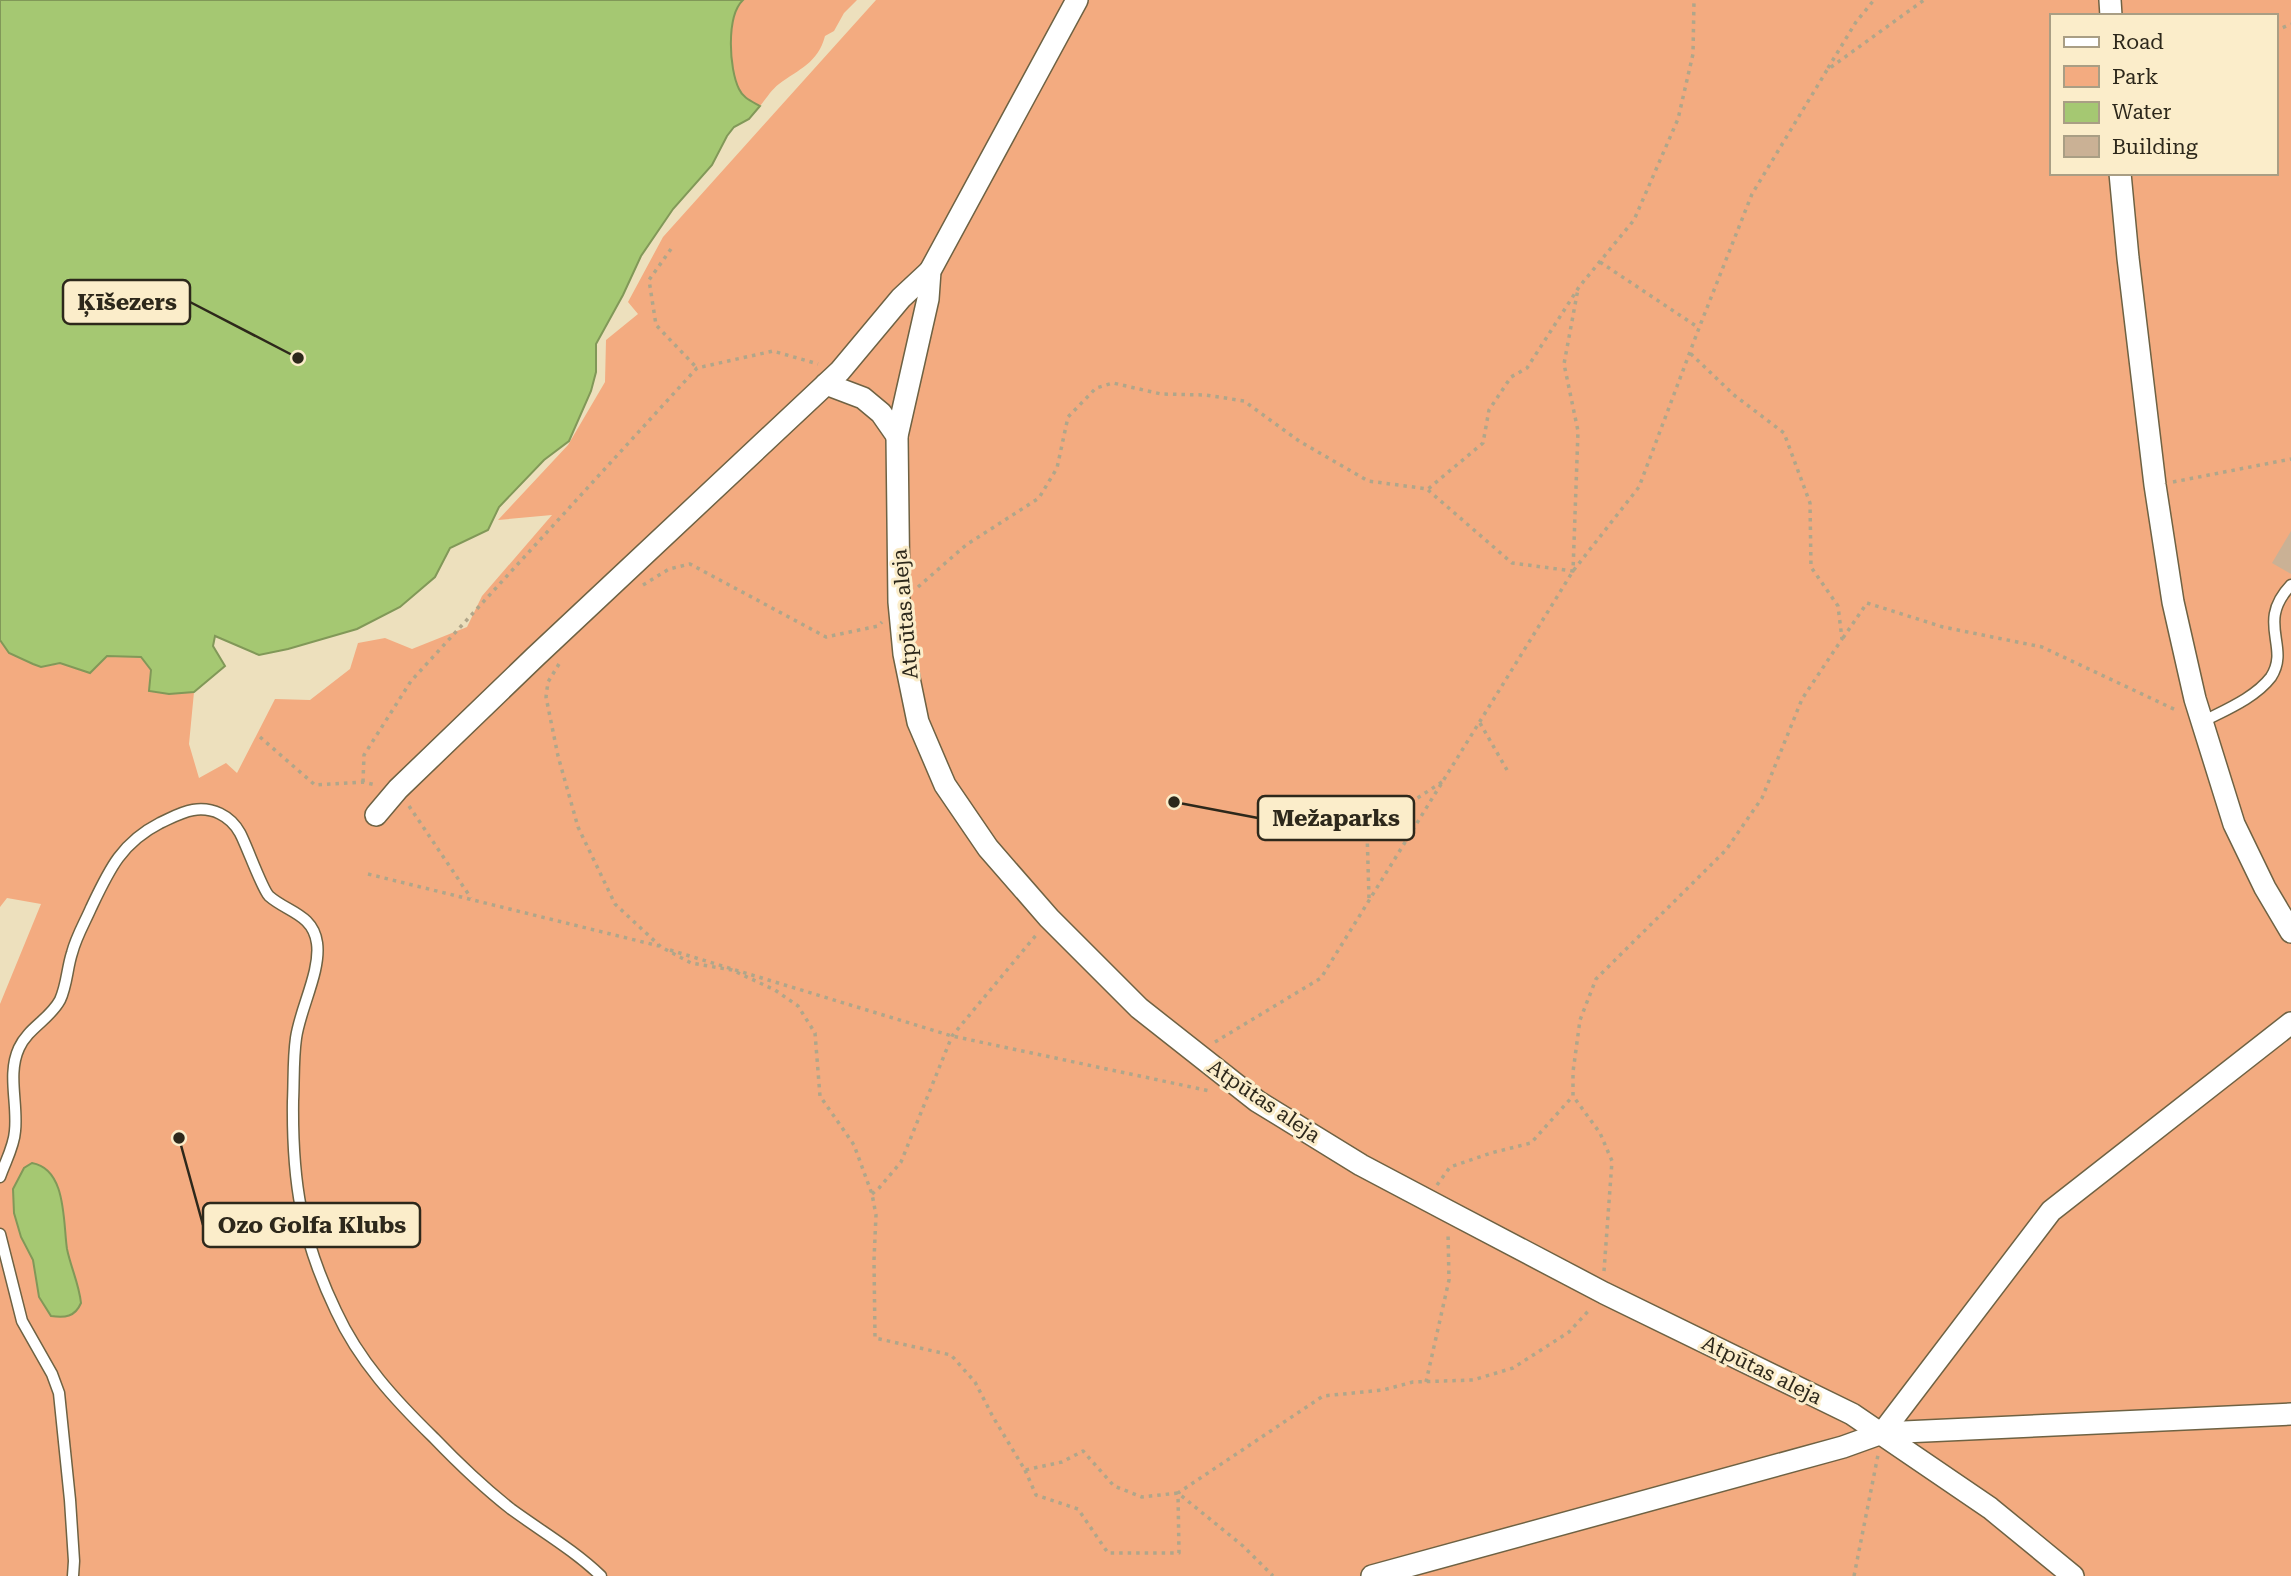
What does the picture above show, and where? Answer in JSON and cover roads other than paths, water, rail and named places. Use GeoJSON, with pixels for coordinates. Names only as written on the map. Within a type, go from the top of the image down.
{"type":"FeatureCollection","features":[{"type":"Feature","properties":{"kind":"street","name":"Atpūtas aleja"},"geometry":{"type":"LineString","coordinates":[[1077,0],[930,271],[928,299],[897,436],[899,602],[904,654],[918,722],[945,785],[988,848],[1049,918],[1139,1008],[1257,1101],[1361,1165],[1448,1211],[1604,1293],[1852,1414],[1990,1508],[2073,1576]]}},
{"type":"Feature","properties":{"kind":"street"},"geometry":{"type":"LineString","coordinates":[[2120,175],[2155,485],[2173,602],[2195,699],[2234,824],[2265,888],[2291,932]]}},
{"type":"Feature","properties":{"kind":"street"},"geometry":{"type":"LineString","coordinates":[[376,815],[398,789],[833,378],[901,298],[930,271]]}},
{"type":"Feature","properties":{"kind":"street"},"geometry":{"type":"LineString","coordinates":[[833,378],[881,413],[897,436]]}},
{"type":"Feature","properties":{"kind":"street"},"geometry":{"type":"LineString","coordinates":[[1882,1433],[2051,1211],[2291,1023]]}},
{"type":"Feature","properties":{"kind":"street"},"geometry":{"type":"LineString","coordinates":[[1372,1576],[1843,1447],[1882,1433],[2291,1414]]}},
{"type":"Feature","properties":{"kind":"lane"},"geometry":{"type":"LineString","coordinates":[[2202,722],[2257,691],[2272,676],[2278,652],[2274,612],[2278,601],[2291,584]]}},
{"type":"Feature","properties":{"kind":"lane"},"geometry":{"type":"LineString","coordinates":[[0,1177],[15,1138],[13,1078],[19,1048],[29,1032],[59,1001],[76,941],[109,871],[122,851],[132,842],[175,816],[197,809],[222,814],[236,826],[267,894],[304,917],[314,931],[317,942],[316,961],[295,1044],[293,1163],[304,1226],[335,1311],[356,1350],[375,1376],[455,1460],[495,1496],[574,1552],[601,1576]]}},
{"type":"Feature","properties":{"kind":"lane"},"geometry":{"type":"LineString","coordinates":[[0,1234],[22,1321],[52,1374],[59,1393],[70,1500],[74,1561],[72,1576]]}},
{"type":"Feature","properties":{"kind":"water"},"geometry":{"type":"Polygon","coordinates":[[[0,0],[743,0],[734,18],[732,30],[733,69],[741,92],[760,106],[749,119],[734,127],[712,165],[673,209],[641,256],[596,344],[596,372],[591,391],[569,441],[544,460],[499,507],[488,530],[450,548],[435,577],[400,607],[357,629],[259,655],[215,636],[213,646],[225,666],[194,692],[169,694],[149,691],[151,670],[141,657],[107,656],[90,673],[60,663],[41,667],[9,653],[0,640],[0,0]]]}},
{"type":"Feature","properties":{"kind":"water"},"geometry":{"type":"Polygon","coordinates":[[[32,1163],[43,1167],[52,1175],[61,1198],[67,1249],[81,1303],[73,1314],[65,1316],[51,1316],[39,1297],[33,1260],[21,1237],[14,1213],[13,1189],[24,1168],[32,1163]]]}},
{"type":"Feature","properties":{"kind":"place","name":"Ķīšezers"},"geometry":{"type":"Point","coordinates":[298,358]}},
{"type":"Feature","properties":{"kind":"place","name":"Mežaparks"},"geometry":{"type":"Point","coordinates":[1174,802]}},
{"type":"Feature","properties":{"kind":"place","name":"Ozo Golfa Klubs"},"geometry":{"type":"Point","coordinates":[179,1138]}}]}
